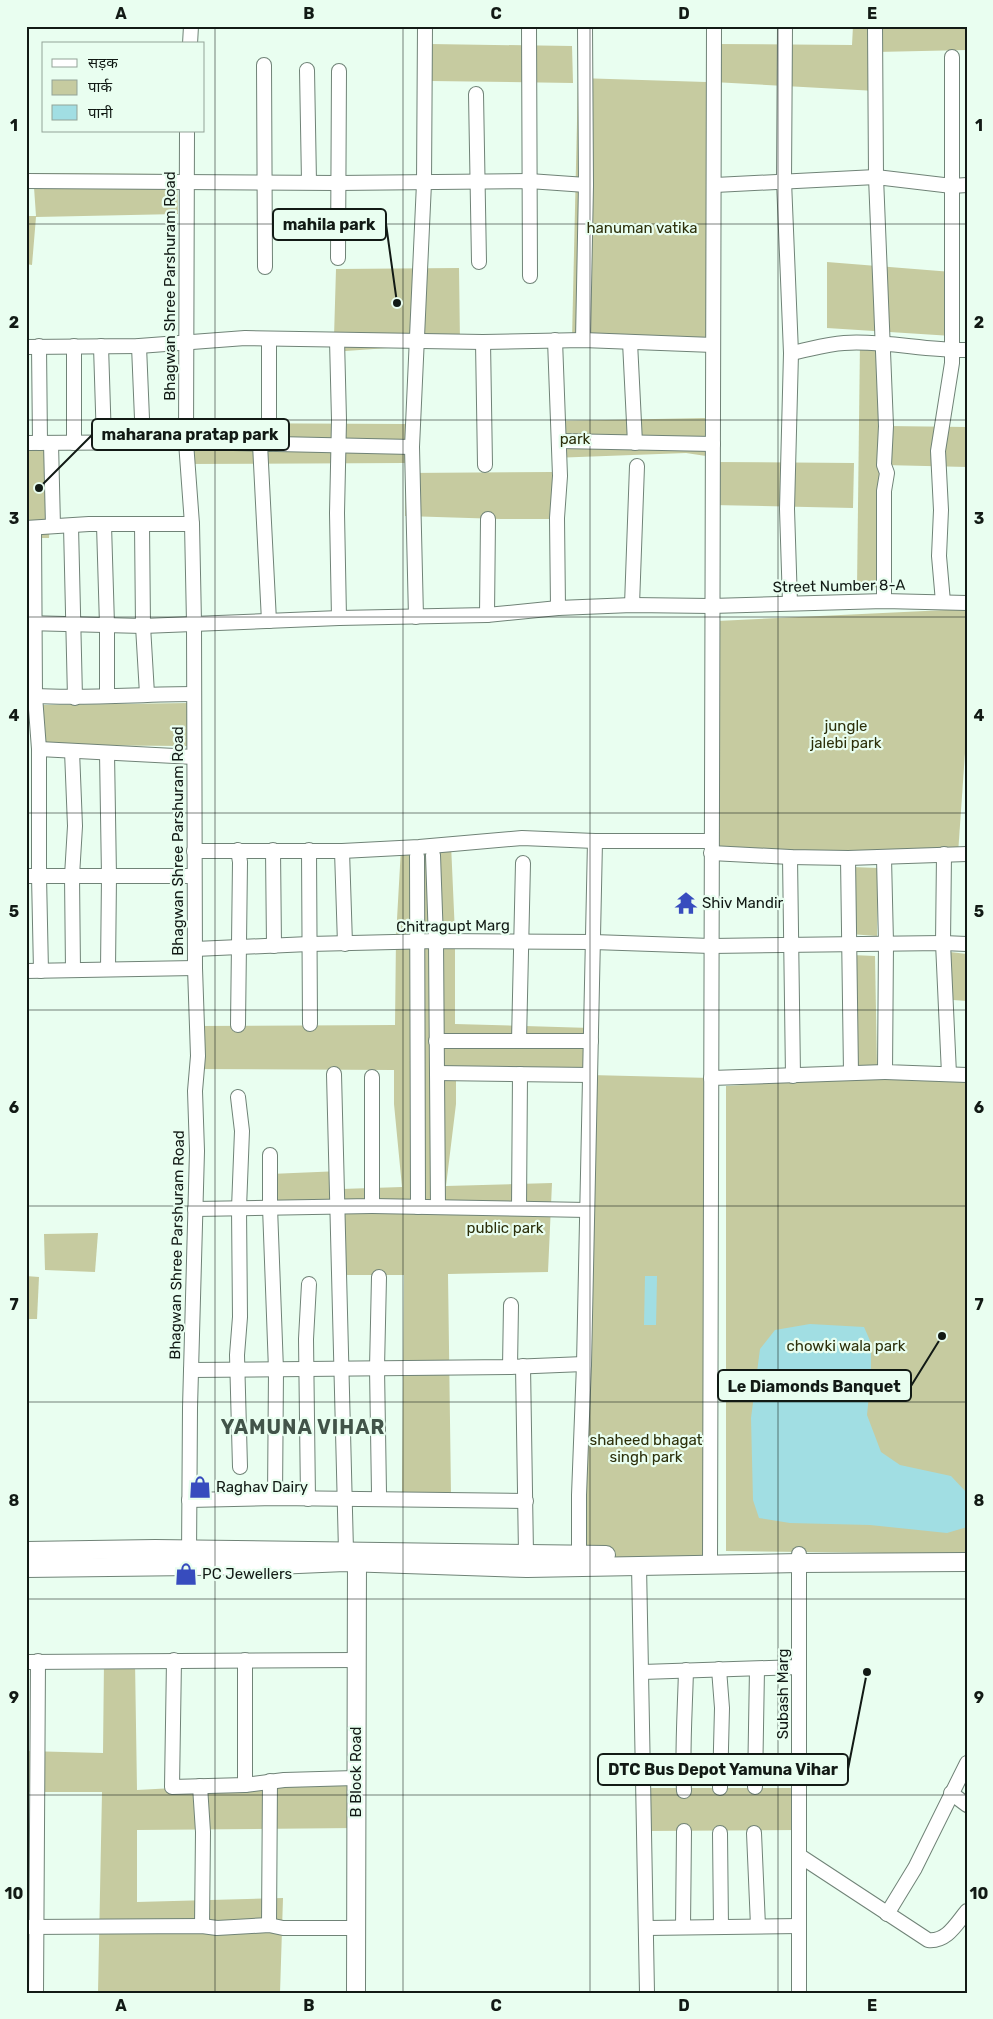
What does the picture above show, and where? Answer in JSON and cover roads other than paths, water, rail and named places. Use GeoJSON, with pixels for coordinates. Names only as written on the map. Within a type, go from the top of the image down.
{"type":"FeatureCollection","features":[{"type":"Feature","properties":{"kind":"street"},"geometry":{"type":"LineString","coordinates":[[190,42],[191,26]]}},
{"type":"Feature","properties":{"kind":"street"},"geometry":{"type":"LineString","coordinates":[[416,617],[412,447],[424,182],[425,26]]}},
{"type":"Feature","properties":{"kind":"street"},"geometry":{"type":"LineString","coordinates":[[529,26],[530,276]]}},
{"type":"Feature","properties":{"kind":"street"},"geometry":{"type":"LineString","coordinates":[[583,340],[586,186],[585,26]]}},
{"type":"Feature","properties":{"kind":"street"},"geometry":{"type":"LineString","coordinates":[[710,1561],[714,26]]}},
{"type":"Feature","properties":{"kind":"street"},"geometry":{"type":"LineString","coordinates":[[785,26],[784,181],[791,353],[787,509],[790,603]]}},
{"type":"Feature","properties":{"kind":"street"},"geometry":{"type":"LineString","coordinates":[[875,26],[876,176],[886,426],[884,466],[887,473],[884,491],[884,601]]}},
{"type":"Feature","properties":{"kind":"street"},"geometry":{"type":"LineString","coordinates":[[943,602],[938,451],[952,362],[952,57]]}},
{"type":"Feature","properties":{"kind":"street"},"geometry":{"type":"LineString","coordinates":[[264,65],[265,267]]}},
{"type":"Feature","properties":{"kind":"street"},"geometry":{"type":"LineString","coordinates":[[307,70],[309,182]]}},
{"type":"Feature","properties":{"kind":"street"},"geometry":{"type":"LineString","coordinates":[[338,258],[339,71]]}},
{"type":"Feature","properties":{"kind":"street"},"geometry":{"type":"LineString","coordinates":[[476,94],[479,262]]}},
{"type":"Feature","properties":{"kind":"street","name":"Bhagwan Shree Parshuram Road"},"geometry":{"type":"LineString","coordinates":[[187,132],[186,442],[192,524],[194,624],[194,876],[198,1056],[195,1091],[197,1151],[190,1370],[189,1558]]}},
{"type":"Feature","properties":{"kind":"street"},"geometry":{"type":"LineString","coordinates":[[714,185],[876,176],[952,186],[967,185]]}},
{"type":"Feature","properties":{"kind":"street"},"geometry":{"type":"LineString","coordinates":[[26,180],[337,183],[529,182],[586,186]]}},
{"type":"Feature","properties":{"kind":"street"},"geometry":{"type":"LineString","coordinates":[[53,526],[39,443],[33,346],[139,346],[218,339],[269,338],[483,342],[583,340],[713,345]]}},
{"type":"Feature","properties":{"kind":"street"},"geometry":{"type":"LineString","coordinates":[[269,338],[265,444],[269,621]]}},
{"type":"Feature","properties":{"kind":"street"},"geometry":{"type":"LineString","coordinates":[[337,340],[339,618]]}},
{"type":"Feature","properties":{"kind":"street"},"geometry":{"type":"LineString","coordinates":[[555,340],[560,441],[558,608]]}},
{"type":"Feature","properties":{"kind":"street"},"geometry":{"type":"LineString","coordinates":[[483,342],[485,465]]}},
{"type":"Feature","properties":{"kind":"street"},"geometry":{"type":"LineString","coordinates":[[630,342],[635,443]]}},
{"type":"Feature","properties":{"kind":"street"},"geometry":{"type":"LineString","coordinates":[[791,353],[843,343],[883,343],[967,350]]}},
{"type":"Feature","properties":{"kind":"street"},"geometry":{"type":"LineString","coordinates":[[74,346],[74,443]]}},
{"type":"Feature","properties":{"kind":"street"},"geometry":{"type":"LineString","coordinates":[[101,346],[104,442]]}},
{"type":"Feature","properties":{"kind":"street"},"geometry":{"type":"LineString","coordinates":[[139,346],[144,443]]}},
{"type":"Feature","properties":{"kind":"street"},"geometry":{"type":"LineString","coordinates":[[560,441],[713,444]]}},
{"type":"Feature","properties":{"kind":"street"},"geometry":{"type":"LineString","coordinates":[[39,443],[186,442],[412,447]]}},
{"type":"Feature","properties":{"kind":"street"},"geometry":{"type":"LineString","coordinates":[[632,605],[637,466]]}},
{"type":"Feature","properties":{"kind":"street"},"geometry":{"type":"LineString","coordinates":[[487,615],[488,519]]}},
{"type":"Feature","properties":{"kind":"street"},"geometry":{"type":"LineString","coordinates":[[41,971],[32,876],[40,749],[30,623],[30,528],[89,524],[192,524]]}},
{"type":"Feature","properties":{"kind":"street"},"geometry":{"type":"LineString","coordinates":[[104,525],[107,696]]}},
{"type":"Feature","properties":{"kind":"street"},"geometry":{"type":"LineString","coordinates":[[142,525],[143,626],[147,694]]}},
{"type":"Feature","properties":{"kind":"street"},"geometry":{"type":"LineString","coordinates":[[71,526],[75,698]]}},
{"type":"Feature","properties":{"kind":"street","name":"Street Number 8-A"},"geometry":{"type":"LineString","coordinates":[[30,623],[143,626],[339,618],[487,615],[558,608],[632,605],[712,606],[884,601],[967,603]]}},
{"type":"Feature","properties":{"kind":"street"},"geometry":{"type":"LineString","coordinates":[[36,696],[75,698],[147,694],[194,694]]}},
{"type":"Feature","properties":{"kind":"street"},"geometry":{"type":"LineString","coordinates":[[40,749],[194,757]]}},
{"type":"Feature","properties":{"kind":"street"},"geometry":{"type":"LineString","coordinates":[[72,751],[75,826],[72,876],[73,970]]}},
{"type":"Feature","properties":{"kind":"street"},"geometry":{"type":"LineString","coordinates":[[107,753],[108,969]]}},
{"type":"Feature","properties":{"kind":"street"},"geometry":{"type":"LineString","coordinates":[[194,851],[342,851],[419,848],[522,838],[711,847],[790,857],[884,858],[967,854]]}},
{"type":"Feature","properties":{"kind":"street"},"geometry":{"type":"LineString","coordinates":[[579,1561],[595,841]]}},
{"type":"Feature","properties":{"kind":"street"},"geometry":{"type":"LineString","coordinates":[[238,850],[240,862],[238,1025]]}},
{"type":"Feature","properties":{"kind":"street"},"geometry":{"type":"LineString","coordinates":[[273,850],[274,946]]}},
{"type":"Feature","properties":{"kind":"street"},"geometry":{"type":"LineString","coordinates":[[309,850],[310,1024]]}},
{"type":"Feature","properties":{"kind":"street"},"geometry":{"type":"LineString","coordinates":[[342,851],[345,944]]}},
{"type":"Feature","properties":{"kind":"street"},"geometry":{"type":"LineString","coordinates":[[944,854],[943,943],[949,1074]]}},
{"type":"Feature","properties":{"kind":"street"},"geometry":{"type":"LineString","coordinates":[[433,855],[436,941],[438,1207]]}},
{"type":"Feature","properties":{"kind":"street"},"geometry":{"type":"LineString","coordinates":[[417,856],[418,1207]]}},
{"type":"Feature","properties":{"kind":"street"},"geometry":{"type":"LineString","coordinates":[[790,857],[793,1076]]}},
{"type":"Feature","properties":{"kind":"street"},"geometry":{"type":"LineString","coordinates":[[848,858],[851,1073]]}},
{"type":"Feature","properties":{"kind":"street"},"geometry":{"type":"LineString","coordinates":[[884,858],[886,943],[885,1072]]}},
{"type":"Feature","properties":{"kind":"street"},"geometry":{"type":"LineString","coordinates":[[520,1041],[523,862]]}},
{"type":"Feature","properties":{"kind":"street"},"geometry":{"type":"LineString","coordinates":[[32,876],[194,876]]}},
{"type":"Feature","properties":{"kind":"street","name":"Chitragupt Marg"},"geometry":{"type":"LineString","coordinates":[[195,949],[436,941],[593,942],[711,946],[886,943],[967,944]]}},
{"type":"Feature","properties":{"kind":"street"},"geometry":{"type":"LineString","coordinates":[[26,971],[195,968]]}},
{"type":"Feature","properties":{"kind":"street"},"geometry":{"type":"LineString","coordinates":[[436,1041],[591,1041]]}},
{"type":"Feature","properties":{"kind":"street"},"geometry":{"type":"LineString","coordinates":[[711,1078],[885,1072],[967,1075]]}},
{"type":"Feature","properties":{"kind":"street"},"geometry":{"type":"LineString","coordinates":[[437,1073],[590,1075]]}},
{"type":"Feature","properties":{"kind":"street"},"geometry":{"type":"LineString","coordinates":[[334,1074],[339,1207],[345,1500],[353,1555]]}},
{"type":"Feature","properties":{"kind":"street"},"geometry":{"type":"LineString","coordinates":[[518,1208],[520,1074]]}},
{"type":"Feature","properties":{"kind":"street"},"geometry":{"type":"LineString","coordinates":[[372,1077],[372,1206]]}},
{"type":"Feature","properties":{"kind":"street"},"geometry":{"type":"LineString","coordinates":[[238,1097],[242,1131],[239,1208],[240,1467]]}},
{"type":"Feature","properties":{"kind":"street"},"geometry":{"type":"LineString","coordinates":[[270,1155],[276,1370],[275,1498]]}},
{"type":"Feature","properties":{"kind":"street"},"geometry":{"type":"LineString","coordinates":[[195,1209],[372,1206],[587,1210]]}},
{"type":"Feature","properties":{"kind":"street"},"geometry":{"type":"LineString","coordinates":[[379,1277],[377,1368],[379,1493]]}},
{"type":"Feature","properties":{"kind":"street"},"geometry":{"type":"LineString","coordinates":[[308,1499],[308,1369],[306,1339],[309,1284]]}},
{"type":"Feature","properties":{"kind":"street"},"geometry":{"type":"LineString","coordinates":[[511,1305],[526,1501],[526,1554]]}},
{"type":"Feature","properties":{"kind":"street"},"geometry":{"type":"LineString","coordinates":[[190,1370],[517,1367],[584,1364]]}},
{"type":"Feature","properties":{"kind":"street"},"geometry":{"type":"LineString","coordinates":[[189,1500],[275,1498],[526,1501]]}},
{"type":"Feature","properties":{"kind":"street"},"geometry":{"type":"LineString","coordinates":[[32,1559],[189,1558],[345,1562],[353,1555],[526,1554],[579,1561],[639,1565],[799,1558],[967,1555]]}},
{"type":"Feature","properties":{"kind":"street"},"geometry":{"type":"LineString","coordinates":[[353,1555],[527,1568],[579,1561],[710,1561]]}},
{"type":"Feature","properties":{"kind":"street","name":"B Block Road"},"geometry":{"type":"LineString","coordinates":[[353,1555],[356,1660],[356,1993]]}},
{"type":"Feature","properties":{"kind":"street"},"geometry":{"type":"LineString","coordinates":[[799,1558],[967,1562]]}},
{"type":"Feature","properties":{"kind":"street","name":"Subash Marg"},"geometry":{"type":"LineString","coordinates":[[799,1558],[799,1993]]}},
{"type":"Feature","properties":{"kind":"street"},"geometry":{"type":"LineString","coordinates":[[639,1565],[647,1993]]}},
{"type":"Feature","properties":{"kind":"street"},"geometry":{"type":"LineString","coordinates":[[174,1660],[172,1787],[245,1785],[356,1778]]}},
{"type":"Feature","properties":{"kind":"street"},"geometry":{"type":"LineString","coordinates":[[245,1660],[245,1785]]}},
{"type":"Feature","properties":{"kind":"street"},"geometry":{"type":"LineString","coordinates":[[36,1993],[31,1927],[32,1661],[356,1660]]}},
{"type":"Feature","properties":{"kind":"street"},"geometry":{"type":"LineString","coordinates":[[642,1672],[799,1667]]}},
{"type":"Feature","properties":{"kind":"street"},"geometry":{"type":"LineString","coordinates":[[719,1669],[722,1708],[720,1788]]}},
{"type":"Feature","properties":{"kind":"street"},"geometry":{"type":"LineString","coordinates":[[756,1787],[757,1669]]}},
{"type":"Feature","properties":{"kind":"street"},"geometry":{"type":"LineString","coordinates":[[684,1791],[682,1762],[685,1735],[686,1670]]}},
{"type":"Feature","properties":{"kind":"street"},"geometry":{"type":"LineString","coordinates":[[887,1914],[915,1868],[967,1762]]}},
{"type":"Feature","properties":{"kind":"street"},"geometry":{"type":"LineString","coordinates":[[269,1925],[270,1782]]}},
{"type":"Feature","properties":{"kind":"street"},"geometry":{"type":"LineString","coordinates":[[200,1786],[203,1832],[202,1926]]}},
{"type":"Feature","properties":{"kind":"street"},"geometry":{"type":"LineString","coordinates":[[951,1793],[967,1805]]}},
{"type":"Feature","properties":{"kind":"street"},"geometry":{"type":"LineString","coordinates":[[683,1927],[684,1831]]}},
{"type":"Feature","properties":{"kind":"street"},"geometry":{"type":"LineString","coordinates":[[720,1832],[721,1927]]}},
{"type":"Feature","properties":{"kind":"street"},"geometry":{"type":"LineString","coordinates":[[754,1833],[758,1926]]}},
{"type":"Feature","properties":{"kind":"street"},"geometry":{"type":"LineString","coordinates":[[800,1856],[928,1940],[936,1941],[947,1936],[967,1910]]}},
{"type":"Feature","properties":{"kind":"street"},"geometry":{"type":"LineString","coordinates":[[31,1927],[202,1926],[217,1928],[269,1925],[284,1928],[355,1928]]}},
{"type":"Feature","properties":{"kind":"street"},"geometry":{"type":"LineString","coordinates":[[646,1928],[799,1926]]}},
{"type":"Feature","properties":{"kind":"water"},"geometry":{"type":"Polygon","coordinates":[[[645,1276],[657,1276],[656,1325],[644,1325],[645,1276]]]}},
{"type":"Feature","properties":{"kind":"water"},"geometry":{"type":"Polygon","coordinates":[[[810,1324],[864,1327],[871,1343],[871,1375],[867,1415],[881,1452],[900,1465],[951,1476],[967,1493],[967,1527],[947,1533],[870,1525],[790,1523],[759,1518],[753,1500],[751,1418],[760,1349],[775,1330],[810,1324]]]}},
{"type":"Feature","properties":{"kind":"place","name":"mahila park"},"geometry":{"type":"Point","coordinates":[397,303]}},
{"type":"Feature","properties":{"kind":"place","name":"maharana pratap park"},"geometry":{"type":"Point","coordinates":[39,488]}},
{"type":"Feature","properties":{"kind":"place","name":"Shiv Mandir"},"geometry":{"type":"Point","coordinates":[686,903]}},
{"type":"Feature","properties":{"kind":"place","name":"Le Diamonds Banquet"},"geometry":{"type":"Point","coordinates":[942,1336]}},
{"type":"Feature","properties":{"kind":"place","name":"Raghav Dairy"},"geometry":{"type":"Point","coordinates":[200,1487]}},
{"type":"Feature","properties":{"kind":"place","name":"PC Jewellers"},"geometry":{"type":"Point","coordinates":[186,1574]}},
{"type":"Feature","properties":{"kind":"place","name":"DTC Bus Depot Yamuna Vihar"},"geometry":{"type":"Point","coordinates":[867,1672]}},
{"type":"Feature","properties":{"kind":"district","name":"YAMUNA VIHAR"},"geometry":{"type":"Point","coordinates":[303,1427]}},
{"type":"Feature","properties":{"kind":"park label","name":"hanuman vatika"},"geometry":{"type":"Point","coordinates":[642,228]}},
{"type":"Feature","properties":{"kind":"park label","name":"park"},"geometry":{"type":"Point","coordinates":[575,439]}},
{"type":"Feature","properties":{"kind":"park label","name":"jungle jalebi park"},"geometry":{"type":"Point","coordinates":[846,734]}},
{"type":"Feature","properties":{"kind":"park label","name":"public park"},"geometry":{"type":"Point","coordinates":[505,1228]}},
{"type":"Feature","properties":{"kind":"park label","name":"chowki wala park"},"geometry":{"type":"Point","coordinates":[846,1346]}},
{"type":"Feature","properties":{"kind":"park label","name":"shaheed bhagat singh park"},"geometry":{"type":"Point","coordinates":[646,1448]}}]}
